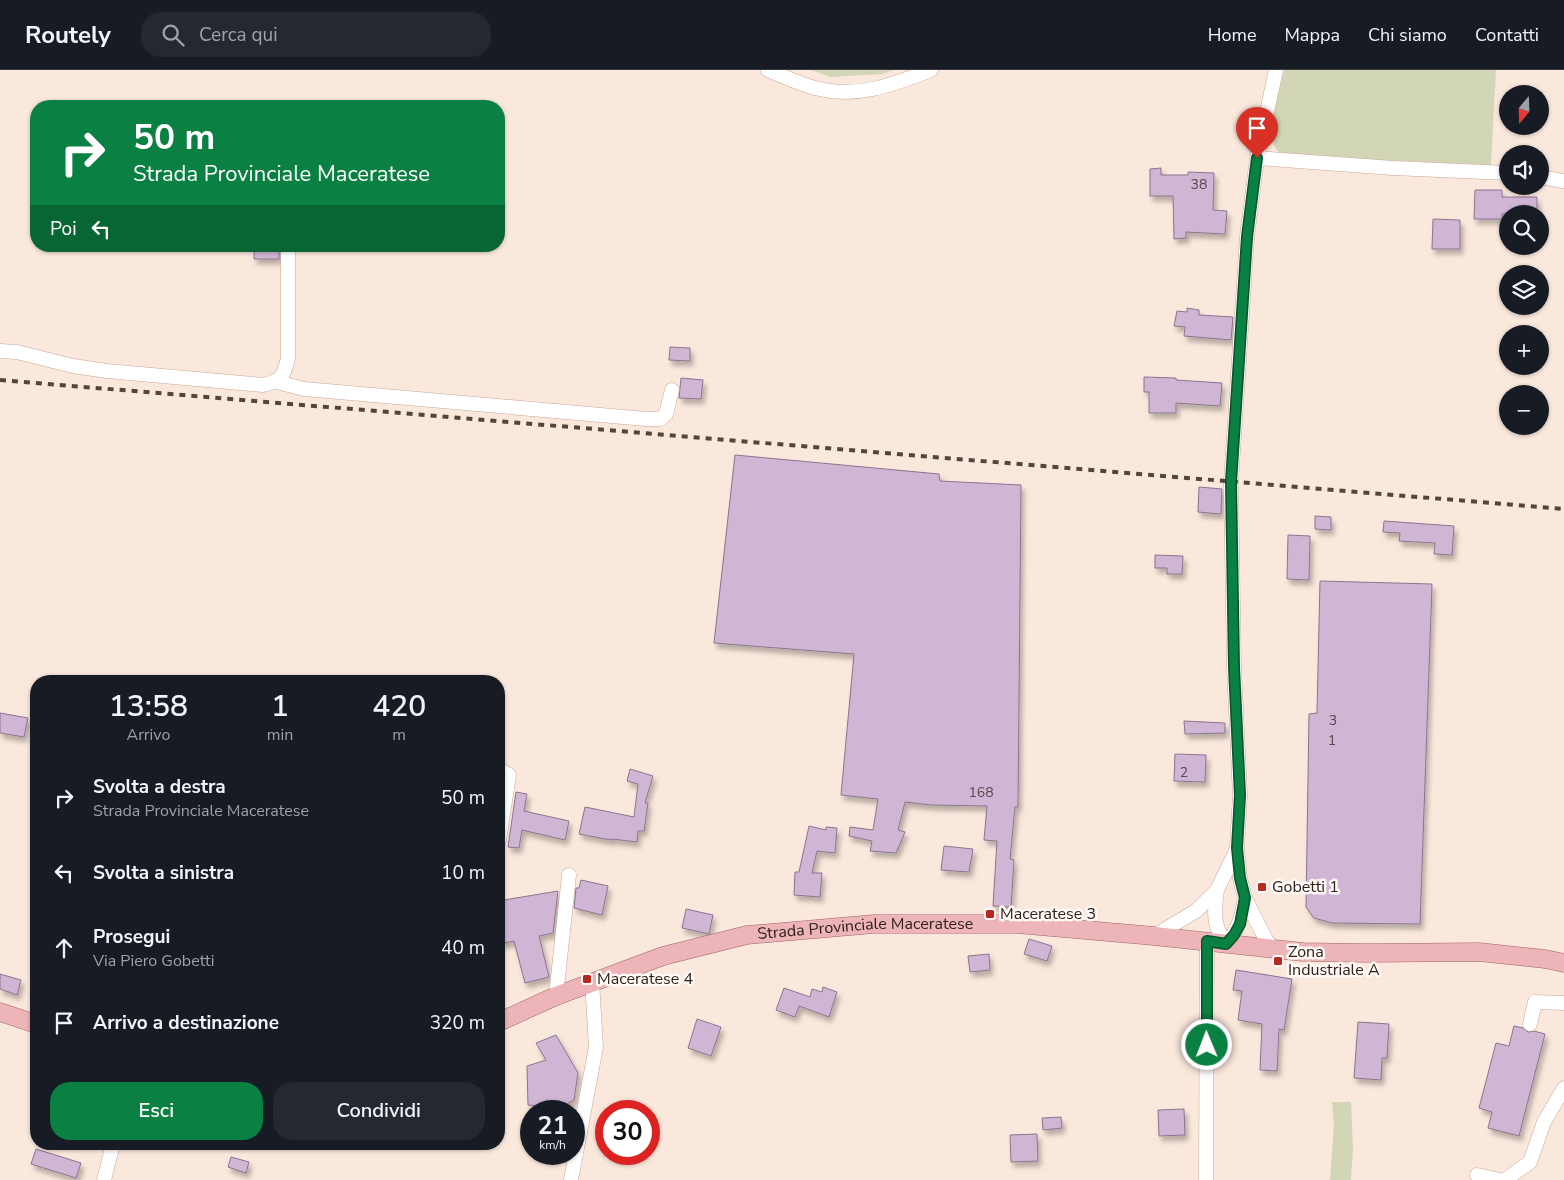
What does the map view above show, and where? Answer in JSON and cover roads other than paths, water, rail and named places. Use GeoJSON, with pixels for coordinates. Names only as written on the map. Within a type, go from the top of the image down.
{"type":"FeatureCollection","features":[{"type":"Feature","properties":{"kind":"main road","name":"Strada Provinciale Maceratese"},"geometry":{"type":"LineString","coordinates":[[505,1019],[592,981],[663,956],[747,935],[874,924],[1017,924],[1207,941],[1303,952],[1478,952],[1545,959],[1564,963]]}},
{"type":"Feature","properties":{"kind":"main road"},"geometry":{"type":"LineString","coordinates":[[0,1012],[30,1022]]}},
{"type":"Feature","properties":{"kind":"street"},"geometry":{"type":"LineString","coordinates":[[768,70],[813,88],[831,92],[852,93],[883,87],[932,70]]}},
{"type":"Feature","properties":{"kind":"street"},"geometry":{"type":"LineString","coordinates":[[1273,949],[1265,938],[1245,898],[1240,878],[1237,848],[1240,795],[1234,667],[1232,475],[1247,237],[1257,158],[1276,70]]}},
{"type":"Feature","properties":{"kind":"street"},"geometry":{"type":"LineString","coordinates":[[1257,158],[1393,168],[1499,173]]}},
{"type":"Feature","properties":{"kind":"street"},"geometry":{"type":"LineString","coordinates":[[1549,178],[1564,181]]}},
{"type":"Feature","properties":{"kind":"street"},"geometry":{"type":"LineString","coordinates":[[276,382],[284,374],[288,358],[288,252]]}},
{"type":"Feature","properties":{"kind":"street"},"geometry":{"type":"LineString","coordinates":[[0,351],[17,352],[73,366],[107,371],[264,385],[276,382],[304,389],[646,419],[660,419],[666,414],[672,390]]}},
{"type":"Feature","properties":{"kind":"street"},"geometry":{"type":"LineString","coordinates":[[505,773],[509,775],[505,801]]}},
{"type":"Feature","properties":{"kind":"street"},"geometry":{"type":"LineString","coordinates":[[1237,848],[1218,890],[1214,910],[1220,934],[1226,944],[1240,924],[1245,898]]}},
{"type":"Feature","properties":{"kind":"street"},"geometry":{"type":"LineString","coordinates":[[556,996],[569,875]]}},
{"type":"Feature","properties":{"kind":"street"},"geometry":{"type":"LineString","coordinates":[[1154,936],[1196,911],[1218,890]]}},
{"type":"Feature","properties":{"kind":"street"},"geometry":{"type":"LineString","coordinates":[[1206,1180],[1207,941]]}},
{"type":"Feature","properties":{"kind":"street"},"geometry":{"type":"LineString","coordinates":[[571,1180],[596,1047],[592,981]]}},
{"type":"Feature","properties":{"kind":"street"},"geometry":{"type":"LineString","coordinates":[[1530,1024],[1535,1002],[1564,1003]]}},
{"type":"Feature","properties":{"kind":"street"},"geometry":{"type":"LineString","coordinates":[[1504,1180],[1530,1162],[1544,1122],[1564,1088]]}},
{"type":"Feature","properties":{"kind":"street"},"geometry":{"type":"LineString","coordinates":[[104,1180],[112,1150]]}},
{"type":"Feature","properties":{"kind":"street"},"geometry":{"type":"LineString","coordinates":[[1478,1175],[1500,1180]]}},
{"type":"Feature","properties":{"kind":"railway"},"geometry":{"type":"LineString","coordinates":[[0,380],[1564,509]]}},
{"type":"Feature","properties":{"kind":"place","name":"Gobetti 1"},"geometry":{"type":"Point","coordinates":[1262,887]}},
{"type":"Feature","properties":{"kind":"place","name":"Maceratese 3"},"geometry":{"type":"Point","coordinates":[990,914]}},
{"type":"Feature","properties":{"kind":"place","name":"Zona Industriale A"},"geometry":{"type":"Point","coordinates":[1278,961]}},
{"type":"Feature","properties":{"kind":"place","name":"Maceratese 4"},"geometry":{"type":"Point","coordinates":[587,979]}}]}
